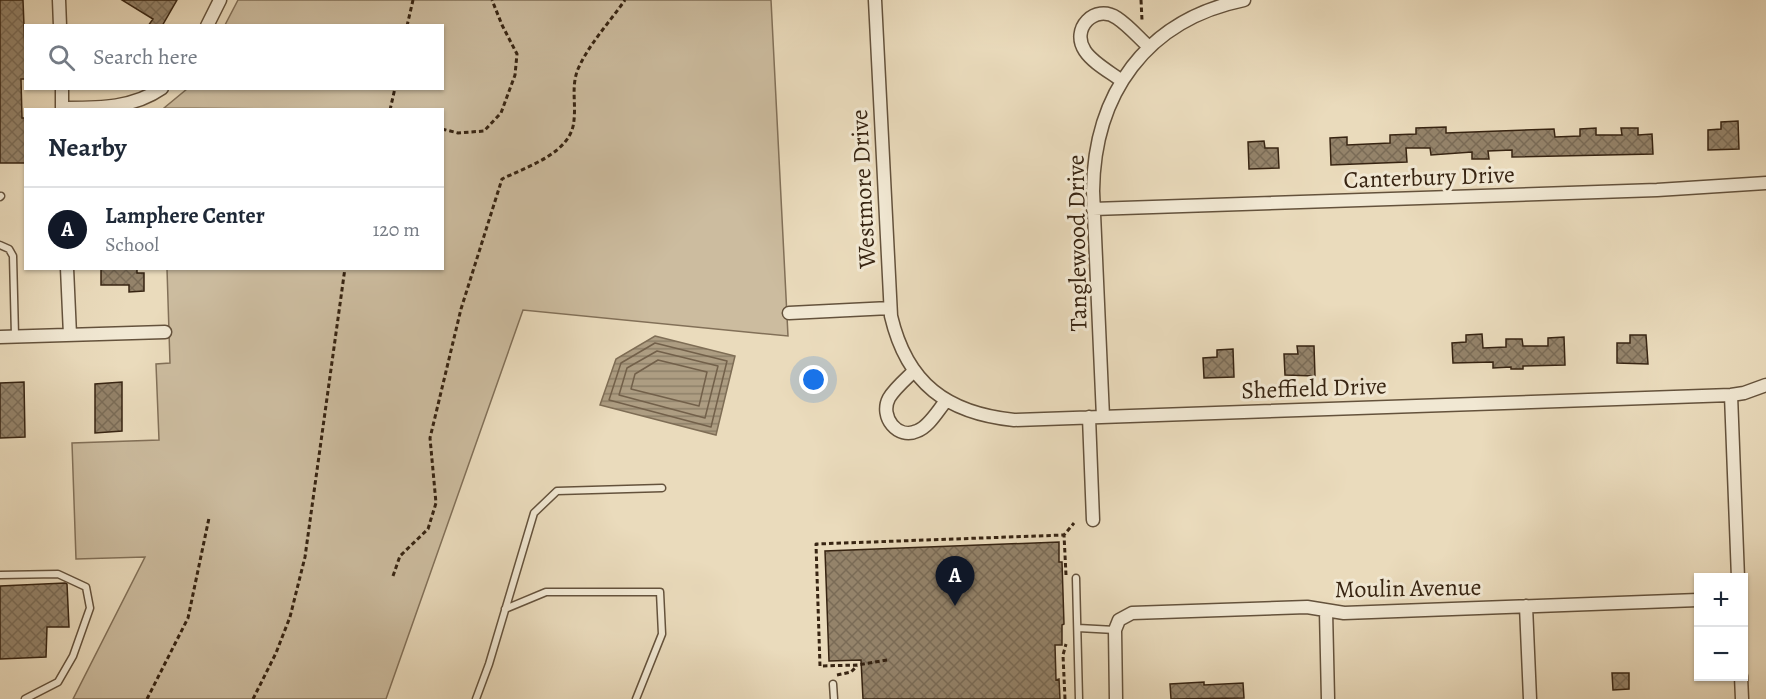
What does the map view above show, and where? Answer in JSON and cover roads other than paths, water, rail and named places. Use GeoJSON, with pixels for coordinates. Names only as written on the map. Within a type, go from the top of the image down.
{"type":"FeatureCollection","features":[{"type":"Feature","properties":{"kind":"street"},"geometry":{"type":"LineString","coordinates":[[59,0],[60,24]]}},
{"type":"Feature","properties":{"kind":"street"},"geometry":{"type":"LineString","coordinates":[[208,24],[220,0]]}},
{"type":"Feature","properties":{"kind":"street","name":"Westmore Drive"},"geometry":{"type":"LineString","coordinates":[[875,0],[890,308],[895,335],[904,356],[914,371]]}},
{"type":"Feature","properties":{"kind":"street","name":"Tanglewood Drive"},"geometry":{"type":"LineString","coordinates":[[1103,417],[1093,167],[1098,137],[1106,111],[1122,81],[1149,47],[1174,27],[1192,17],[1212,8],[1244,0]]}},
{"type":"Feature","properties":{"kind":"street"},"geometry":{"type":"LineString","coordinates":[[1122,81],[1085,51],[1080,38],[1085,22],[1096,15],[1110,15],[1117,18],[1149,47]]}},
{"type":"Feature","properties":{"kind":"street"},"geometry":{"type":"LineString","coordinates":[[62,90],[62,108]]}},
{"type":"Feature","properties":{"kind":"street"},"geometry":{"type":"LineString","coordinates":[[78,108],[125,105],[141,100],[158,90]]}},
{"type":"Feature","properties":{"kind":"street","name":"Canterbury Drive"},"geometry":{"type":"LineString","coordinates":[[1093,209],[1657,190],[1766,183]]}},
{"type":"Feature","properties":{"kind":"street"},"geometry":{"type":"LineString","coordinates":[[68,270],[70,335]]}},
{"type":"Feature","properties":{"kind":"street"},"geometry":{"type":"LineString","coordinates":[[789,313],[890,308]]}},
{"type":"Feature","properties":{"kind":"street"},"geometry":{"type":"LineString","coordinates":[[0,337],[165,332]]}},
{"type":"Feature","properties":{"kind":"street"},"geometry":{"type":"LineString","coordinates":[[914,371],[889,398],[887,413],[892,427],[900,432],[917,431],[923,428],[946,400]]}},
{"type":"Feature","properties":{"kind":"street","name":"Sheffield Drive"},"geometry":{"type":"LineString","coordinates":[[914,371],[956,407],[988,417],[1014,420],[1731,395],[1766,385]]}},
{"type":"Feature","properties":{"kind":"street"},"geometry":{"type":"LineString","coordinates":[[1731,395],[1738,573]]}},
{"type":"Feature","properties":{"kind":"street"},"geometry":{"type":"LineString","coordinates":[[1089,417],[1093,520]]}},
{"type":"Feature","properties":{"kind":"street","name":"Moulin Avenue"},"geometry":{"type":"LineString","coordinates":[[1117,625],[1132,613],[1307,607],[1344,613],[1694,600]]}},
{"type":"Feature","properties":{"kind":"street"},"geometry":{"type":"LineString","coordinates":[[1526,606],[1530,699]]}},
{"type":"Feature","properties":{"kind":"street"},"geometry":{"type":"LineString","coordinates":[[1326,611],[1328,699]]}},
{"type":"Feature","properties":{"kind":"street"},"geometry":{"type":"LineString","coordinates":[[1116,699],[1117,625]]}},
{"type":"Feature","properties":{"kind":"street"},"geometry":{"type":"LineString","coordinates":[[1741,681],[1742,699]]}},
{"type":"Feature","properties":{"kind":"lane"},"geometry":{"type":"LineString","coordinates":[[0,245],[9,249],[13,256],[15,336]]}},
{"type":"Feature","properties":{"kind":"lane"},"geometry":{"type":"LineString","coordinates":[[476,699],[534,513],[557,491],[662,488]]}},
{"type":"Feature","properties":{"kind":"lane"},"geometry":{"type":"LineString","coordinates":[[0,575],[58,573],[86,587],[90,608],[73,656],[58,682],[25,699]]}},
{"type":"Feature","properties":{"kind":"lane"},"geometry":{"type":"LineString","coordinates":[[1076,578],[1079,699]]}},
{"type":"Feature","properties":{"kind":"lane"},"geometry":{"type":"LineString","coordinates":[[505,609],[546,592],[660,592],[662,634],[636,699]]}},
{"type":"Feature","properties":{"kind":"lane"},"geometry":{"type":"LineString","coordinates":[[1078,628],[1117,625]]}},
{"type":"Feature","properties":{"kind":"lane"},"geometry":{"type":"LineString","coordinates":[[833,684],[834,699]]}},
{"type":"Feature","properties":{"kind":"water"},"geometry":{"type":"Polygon","coordinates":[[[655,336],[735,356],[716,435],[600,405],[616,359],[655,336]]]}},
{"type":"Feature","properties":{"kind":"place","name":"Lamphere Center"},"geometry":{"type":"Point","coordinates":[955,606]}}]}
